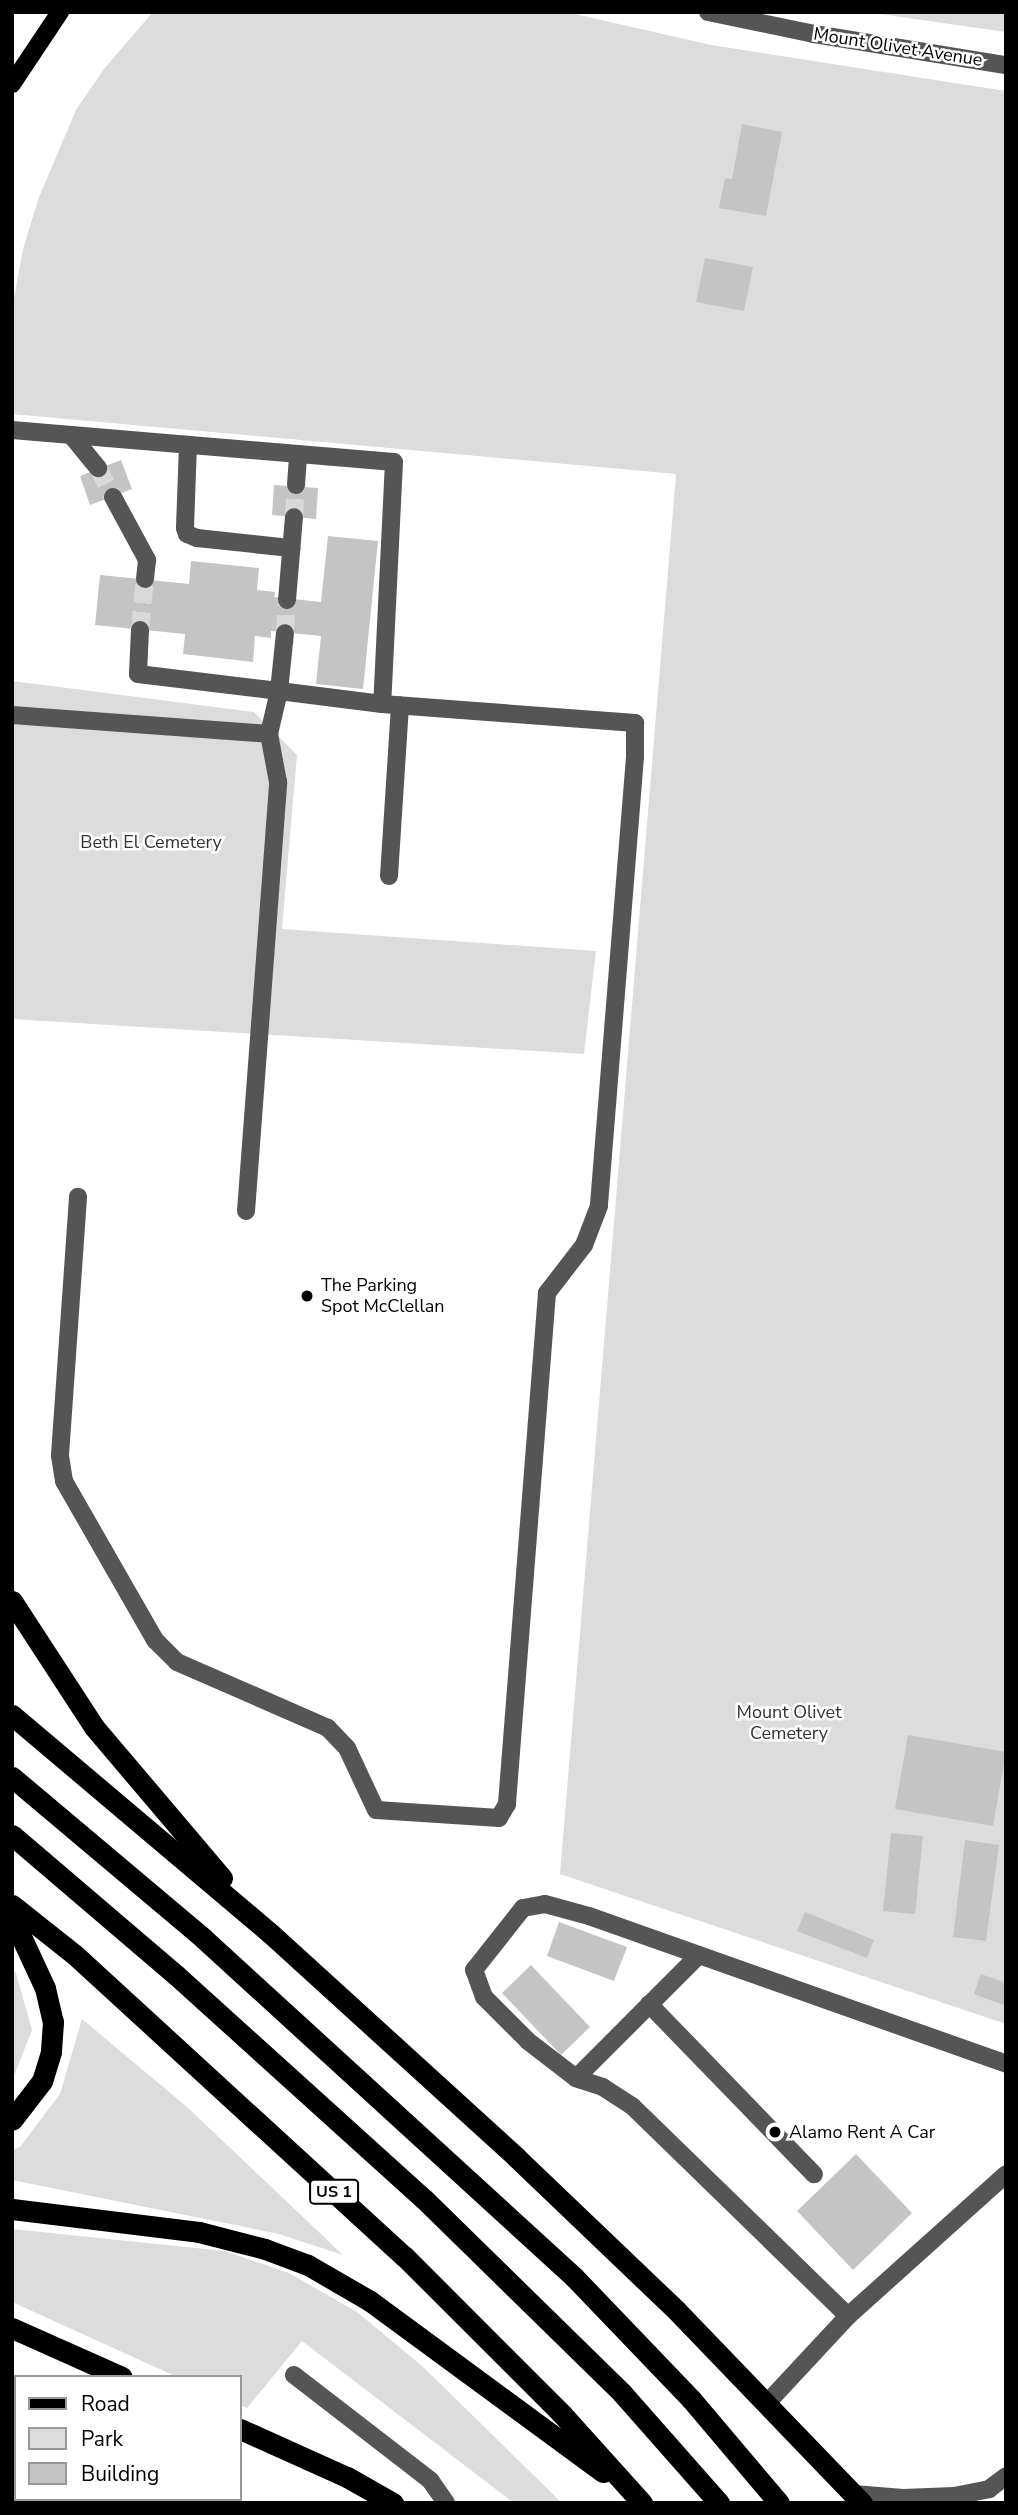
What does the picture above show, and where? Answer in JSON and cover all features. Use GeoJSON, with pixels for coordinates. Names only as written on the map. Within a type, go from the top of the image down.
{"type":"FeatureCollection","features":[{"type":"Feature","properties":{"kind":"highway"},"geometry":{"type":"LineString","coordinates":[[12,1601],[94,1727],[270,1933]]}},
{"type":"Feature","properties":{"kind":"highway"},"geometry":{"type":"LineString","coordinates":[[12,1716],[270,1933],[587,2224],[767,2403],[858,2498]]}},
{"type":"Feature","properties":{"kind":"highway"},"geometry":{"type":"LineString","coordinates":[[12,1777],[193,1929],[574,2277],[691,2399],[779,2503]]}},
{"type":"Feature","properties":{"kind":"highway"},"geometry":{"type":"LineString","coordinates":[[12,1835],[176,1975],[424,2199],[593,2363],[719,2503]]}},
{"type":"Feature","properties":{"kind":"highway","name":"US 1"},"geometry":{"type":"LineString","coordinates":[[12,1905],[75,1955],[404,2256],[562,2414],[640,2500]]}},
{"type":"Feature","properties":{"kind":"highway"},"geometry":{"type":"LineString","coordinates":[[12,1917],[46,1988],[53,2022],[51,2052],[42,2081],[12,2120]]}},
{"type":"Feature","properties":{"kind":"highway"},"geometry":{"type":"LineString","coordinates":[[12,2209],[199,2232],[255,2245],[308,2265],[370,2301],[640,2500]]}},
{"type":"Feature","properties":{"kind":"highway"},"geometry":{"type":"LineString","coordinates":[[12,2328],[118,2375]]}},
{"type":"Feature","properties":{"kind":"highway"},"geometry":{"type":"LineString","coordinates":[[242,2430],[347,2477],[393,2503]]}},
{"type":"Feature","properties":{"kind":"main road"},"geometry":{"type":"LineString","coordinates":[[13,79],[60,12]]}},
{"type":"Feature","properties":{"kind":"street","name":"Mount Olivet Avenue"},"geometry":{"type":"LineString","coordinates":[[708,12],[814,34],[1006,65]]}},
{"type":"Feature","properties":{"kind":"street"},"geometry":{"type":"LineString","coordinates":[[12,430],[394,462],[389,876]]}},
{"type":"Feature","properties":{"kind":"street"},"geometry":{"type":"LineString","coordinates":[[71,435],[98,468]]}},
{"type":"Feature","properties":{"kind":"street"},"geometry":{"type":"LineString","coordinates":[[188,444],[187,534],[197,538],[291,548]]}},
{"type":"Feature","properties":{"kind":"street"},"geometry":{"type":"LineString","coordinates":[[296,485],[298,454]]}},
{"type":"Feature","properties":{"kind":"street"},"geometry":{"type":"LineString","coordinates":[[113,496],[147,560],[145,579]]}},
{"type":"Feature","properties":{"kind":"street"},"geometry":{"type":"LineString","coordinates":[[288,600],[294,517]]}},
{"type":"Feature","properties":{"kind":"street"},"geometry":{"type":"LineString","coordinates":[[78,1197],[60,1455],[64,1481],[155,1640],[177,1662],[328,1728],[346,1748],[376,1810],[499,1818],[508,1804],[548,1293],[584,1245],[599,1206],[635,757],[635,723],[391,705],[138,674],[141,629]]}},
{"type":"Feature","properties":{"kind":"street"},"geometry":{"type":"LineString","coordinates":[[246,1210],[278,782],[269,734],[279,691],[285,633]]}},
{"type":"Feature","properties":{"kind":"street"},"geometry":{"type":"LineString","coordinates":[[12,715],[269,734]]}},
{"type":"Feature","properties":{"kind":"street"},"geometry":{"type":"LineString","coordinates":[[848,2316],[632,2106],[603,2087],[576,2078],[528,2041],[484,1997],[474,1969],[523,1908],[545,1904],[578,1913],[1006,2064]]}},
{"type":"Feature","properties":{"kind":"street"},"geometry":{"type":"LineString","coordinates":[[576,2078],[699,1955]]}},
{"type":"Feature","properties":{"kind":"street"},"geometry":{"type":"LineString","coordinates":[[649,2004],[814,2174]]}},
{"type":"Feature","properties":{"kind":"street"},"geometry":{"type":"LineString","coordinates":[[767,2403],[848,2316],[1006,2174]]}},
{"type":"Feature","properties":{"kind":"street"},"geometry":{"type":"LineString","coordinates":[[294,2375],[430,2480],[446,2503]]}},
{"type":"Feature","properties":{"kind":"street"},"geometry":{"type":"LineString","coordinates":[[858,2498],[954,2496],[989,2489],[1006,2476]]}},
{"type":"Feature","properties":{"kind":"green space","name":"Mount Olivet Cemetery"},"geometry":{"type":"Polygon","coordinates":[[[153,12],[566,12],[711,45],[1006,91],[1006,2024],[560,1874],[676,474],[12,414],[12,309],[23,249],[39,197],[76,110],[104,69],[153,12]]]}},
{"type":"Feature","properties":{"kind":"green space"},"geometry":{"type":"Polygon","coordinates":[[[866,12],[1006,12],[1006,32],[866,12]]]}},
{"type":"Feature","properties":{"kind":"green space","name":"Beth El Cemetery"},"geometry":{"type":"Polygon","coordinates":[[[12,681],[254,712],[297,755],[282,929],[596,951],[584,1054],[12,1019],[12,681]]]}},
{"type":"Feature","properties":{"kind":"green space"},"geometry":{"type":"Polygon","coordinates":[[[12,1969],[16,1973],[32,2030],[12,2081],[12,1969]]]}},
{"type":"Feature","properties":{"kind":"green space"},"geometry":{"type":"Polygon","coordinates":[[[82,2019],[187,2107],[343,2255],[279,2234],[12,2180],[12,2150],[20,2147],[60,2094],[82,2019]]]}},
{"type":"Feature","properties":{"kind":"green space"},"geometry":{"type":"Polygon","coordinates":[[[12,2229],[225,2251],[289,2273],[357,2312],[422,2366],[562,2503],[514,2503],[302,2341],[247,2408],[242,2406],[242,2375],[173,2375],[12,2302],[12,2229]]]}},
{"type":"Feature","properties":{"kind":"building"},"geometry":{"type":"Polygon","coordinates":[[[742,124],[782,132],[766,216],[719,208],[725,178],[732,179],[742,124]]]}},
{"type":"Feature","properties":{"kind":"building"},"geometry":{"type":"Polygon","coordinates":[[[705,258],[753,267],[744,311],[696,302],[705,258]]]}},
{"type":"Feature","properties":{"kind":"building"},"geometry":{"type":"Polygon","coordinates":[[[121,460],[132,489],[90,505],[80,476],[121,460]]]}},
{"type":"Feature","properties":{"kind":"building"},"geometry":{"type":"Polygon","coordinates":[[[274,485],[318,488],[316,519],[272,515],[274,485]]]}},
{"type":"Feature","properties":{"kind":"building"},"geometry":{"type":"Polygon","coordinates":[[[328,536],[378,541],[363,689],[316,684],[321,636],[271,631],[271,638],[255,636],[253,662],[183,654],[185,634],[95,625],[100,575],[189,584],[191,561],[259,568],[257,590],[275,592],[274,597],[321,602],[328,536]]]}},
{"type":"Feature","properties":{"kind":"building"},"geometry":{"type":"Polygon","coordinates":[[[908,1735],[1006,1752],[993,1826],[895,1809],[908,1735]]]}},
{"type":"Feature","properties":{"kind":"building"},"geometry":{"type":"Polygon","coordinates":[[[891,1833],[923,1836],[915,1914],[883,1911],[891,1833]]]}},
{"type":"Feature","properties":{"kind":"building"},"geometry":{"type":"Polygon","coordinates":[[[965,1840],[999,1845],[986,1941],[953,1937],[965,1840]]]}},
{"type":"Feature","properties":{"kind":"building"},"geometry":{"type":"Polygon","coordinates":[[[805,1912],[874,1940],[867,1958],[797,1931],[805,1912]]]}},
{"type":"Feature","properties":{"kind":"building"},"geometry":{"type":"Polygon","coordinates":[[[559,1922],[627,1947],[614,1981],[547,1956],[559,1922]]]}},
{"type":"Feature","properties":{"kind":"building"},"geometry":{"type":"Polygon","coordinates":[[[531,1965],[590,2027],[561,2055],[502,1993],[531,1965]]]}},
{"type":"Feature","properties":{"kind":"building"},"geometry":{"type":"Polygon","coordinates":[[[981,1974],[1006,1983],[1006,2006],[974,1994],[981,1974]]]}},
{"type":"Feature","properties":{"kind":"building"},"geometry":{"type":"Polygon","coordinates":[[[856,2154],[912,2213],[853,2270],[797,2211],[856,2154]]]}},
{"type":"Feature","properties":{"kind":"tunnel"},"geometry":{"type":"LineString","coordinates":[[98,468],[113,497]]}},
{"type":"Feature","properties":{"kind":"tunnel"},"geometry":{"type":"LineString","coordinates":[[294,517],[296,485]]}},
{"type":"Feature","properties":{"kind":"tunnel"},"geometry":{"type":"LineString","coordinates":[[140,630],[145,579]]}},
{"type":"Feature","properties":{"kind":"tunnel"},"geometry":{"type":"LineString","coordinates":[[285,633],[287,600]]}},
{"type":"Feature","properties":{"kind":"place","name":"The Parking Spot McClellan"},"geometry":{"type":"Point","coordinates":[307,1296]}},
{"type":"Feature","properties":{"kind":"place","name":"Alamo Rent A Car"},"geometry":{"type":"Point","coordinates":[775,2132]}}]}
